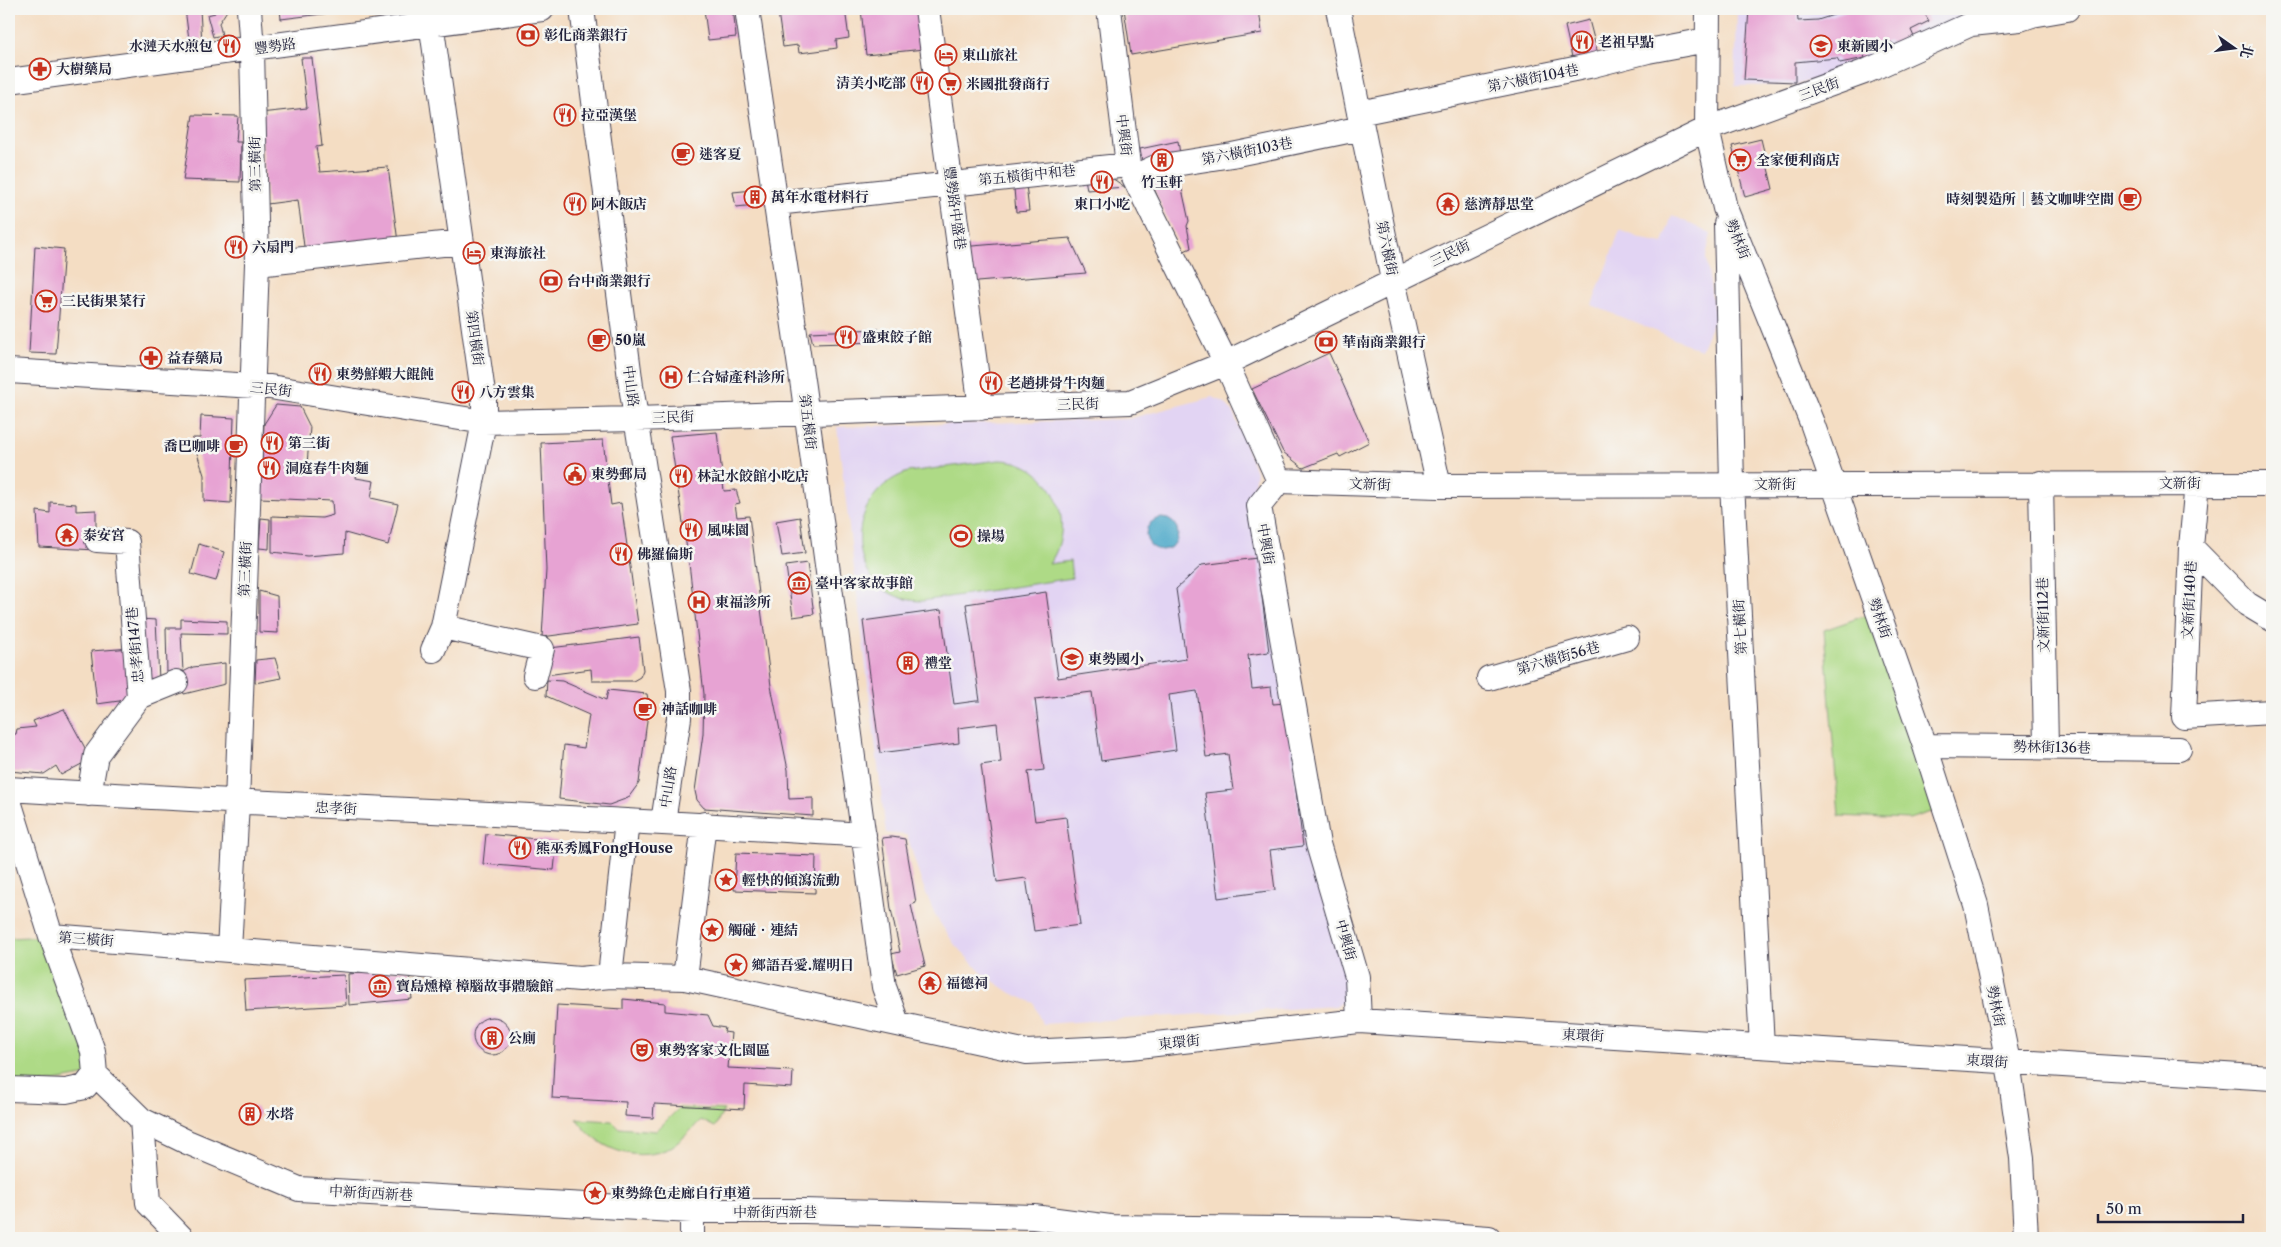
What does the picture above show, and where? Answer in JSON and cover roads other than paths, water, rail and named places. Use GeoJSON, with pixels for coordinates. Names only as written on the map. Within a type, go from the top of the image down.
{"type":"FeatureCollection","features":[{"type":"Feature","properties":{"kind":"street","name":"第三橫街"},"geometry":{"type":"LineString","coordinates":[[51,936],[229,950],[237,803],[257,264],[252,50],[249,9]]}},
{"type":"Feature","properties":{"kind":"street","name":"豐勢路"},"geometry":{"type":"LineString","coordinates":[[9,82],[203,54],[252,50],[431,22],[542,9]]}},
{"type":"Feature","properties":{"kind":"street","name":"中山路"},"geometry":{"type":"LineString","coordinates":[[582,9],[636,419],[679,691],[679,718],[663,822]]}},
{"type":"Feature","properties":{"kind":"street","name":"第五橫街"},"geometry":{"type":"LineString","coordinates":[[747,9],[806,412],[864,835]]}},
{"type":"Feature","properties":{"kind":"street","name":"豐勢路中盛巷"},"geometry":{"type":"LineString","coordinates":[[928,9],[981,408]]}},
{"type":"Feature","properties":{"kind":"street","name":"中興街"},"geometry":{"type":"LineString","coordinates":[[1109,9],[1131,171],[1226,363],[1279,481],[1259,506],[1318,844],[1357,977],[1359,1021]]}},
{"type":"Feature","properties":{"kind":"street","name":"第六橫街"},"geometry":{"type":"LineString","coordinates":[[1338,9],[1393,280],[1439,486]]}},
{"type":"Feature","properties":{"kind":"street","name":"勢林街"},"geometry":{"type":"LineString","coordinates":[[1708,9],[1707,129],[1725,208],[1812,423],[1925,746],[1976,905],[2008,1062],[2022,1158],[2026,1238]]}},
{"type":"Feature","properties":{"kind":"street","name":"三民街"},"geometry":{"type":"LineString","coordinates":[[9,371],[270,387],[484,422],[636,419],[1130,402],[1226,363],[1393,280],[1707,129],[1867,71],[1971,24],[2020,19],[2067,9]]}},
{"type":"Feature","properties":{"kind":"street","name":"第四橫街"},"geometry":{"type":"LineString","coordinates":[[431,22],[484,400],[484,422],[443,627],[433,650]]}},
{"type":"Feature","properties":{"kind":"street","name":"第六橫街104巷"},"geometry":{"type":"LineString","coordinates":[[1360,120],[1648,51],[1707,40]]}},
{"type":"Feature","properties":{"kind":"street","name":"第六橫街103巷"},"geometry":{"type":"LineString","coordinates":[[1131,171],[1232,155],[1360,120]]}},
{"type":"Feature","properties":{"kind":"street","name":"第五橫街中和巷"},"geometry":{"type":"LineString","coordinates":[[776,203],[952,183],[1131,171]]}},
{"type":"Feature","properties":{"kind":"street","name":"第七橫街"},"geometry":{"type":"LineString","coordinates":[[1725,208],[1732,484],[1762,1046]]}},
{"type":"Feature","properties":{"kind":"street"},"geometry":{"type":"LineString","coordinates":[[257,264],[461,242]]}},
{"type":"Feature","properties":{"kind":"street","name":"文新街"},"geometry":{"type":"LineString","coordinates":[[1279,481],[1439,486],[2041,483],[2272,484]]}},
{"type":"Feature","properties":{"kind":"street","name":"文新街112巷"},"geometry":{"type":"LineString","coordinates":[[2041,483],[2046,747]]}},
{"type":"Feature","properties":{"kind":"street","name":"文新街140巷"},"geometry":{"type":"LineString","coordinates":[[2197,483],[2184,717],[2272,712]]}},
{"type":"Feature","properties":{"kind":"street","name":"忠孝街147巷"},"geometry":{"type":"LineString","coordinates":[[90,794],[96,755],[139,697],[127,542],[97,540]]}},
{"type":"Feature","properties":{"kind":"street"},"geometry":{"type":"LineString","coordinates":[[2192,548],[2247,604],[2272,619]]}},
{"type":"Feature","properties":{"kind":"street"},"geometry":{"type":"LineString","coordinates":[[443,627],[542,649],[535,676]]}},
{"type":"Feature","properties":{"kind":"street","name":"第六橫街56巷"},"geometry":{"type":"LineString","coordinates":[[1489,678],[1627,638]]}},
{"type":"Feature","properties":{"kind":"street"},"geometry":{"type":"LineString","coordinates":[[139,697],[176,682]]}},
{"type":"Feature","properties":{"kind":"street","name":"勢林街136巷"},"geometry":{"type":"LineString","coordinates":[[1925,746],[2179,749]]}},
{"type":"Feature","properties":{"kind":"street","name":"忠孝街"},"geometry":{"type":"LineString","coordinates":[[9,789],[237,803],[663,822]]}},
{"type":"Feature","properties":{"kind":"street"},"geometry":{"type":"LineString","coordinates":[[9,801],[51,936],[93,1051],[95,1074],[85,1087],[76,1089],[9,1089]]}},
{"type":"Feature","properties":{"kind":"street"},"geometry":{"type":"LineString","coordinates":[[610,976],[626,821]]}},
{"type":"Feature","properties":{"kind":"street"},"geometry":{"type":"LineString","coordinates":[[663,822],[864,835],[884,987],[897,1023]]}},
{"type":"Feature","properties":{"kind":"street"},"geometry":{"type":"LineString","coordinates":[[685,978],[704,824]]}},
{"type":"Feature","properties":{"kind":"street","name":"東環街"},"geometry":{"type":"LineString","coordinates":[[229,950],[580,979],[610,976],[685,978],[1028,1052],[1130,1047],[1359,1021],[2272,1078]]}},
{"type":"Feature","properties":{"kind":"street","name":"中新街西新巷"},"geometry":{"type":"LineString","coordinates":[[95,1074],[142,1120],[187,1142],[299,1189],[692,1211],[804,1211],[1034,1218],[1110,1227],[1378,1230],[1489,1238]]}},
{"type":"Feature","properties":{"kind":"street"},"geometry":{"type":"LineString","coordinates":[[142,1120],[148,1203],[182,1238]]}},
{"type":"Feature","properties":{"kind":"street"},"geometry":{"type":"LineString","coordinates":[[692,1211],[692,1238]]}},
{"type":"Feature","properties":{"kind":"water"},"geometry":{"type":"Polygon","coordinates":[[[1162,518],[1168,519],[1173,523],[1177,528],[1177,540],[1173,545],[1168,549],[1162,550],[1156,549],[1151,545],[1147,540],[1146,534],[1147,528],[1151,523],[1156,519],[1162,518]]]}},
{"type":"Feature","properties":{"kind":"place","name":"彰化商業銀行"},"geometry":{"type":"Point","coordinates":[528,35]}},
{"type":"Feature","properties":{"kind":"place","name":"老祖早點"},"geometry":{"type":"Point","coordinates":[1582,42]}},
{"type":"Feature","properties":{"kind":"place","name":"水漣天水煎包"},"geometry":{"type":"Point","coordinates":[229,46]}},
{"type":"Feature","properties":{"kind":"place","name":"東新國小"},"geometry":{"type":"Point","coordinates":[1821,46]}},
{"type":"Feature","properties":{"kind":"place","name":"東山旅社"},"geometry":{"type":"Point","coordinates":[946,55]}},
{"type":"Feature","properties":{"kind":"place","name":"大樹藥局"},"geometry":{"type":"Point","coordinates":[40,69]}},
{"type":"Feature","properties":{"kind":"place","name":"清美小吃部"},"geometry":{"type":"Point","coordinates":[922,83]}},
{"type":"Feature","properties":{"kind":"place","name":"米國批發商行"},"geometry":{"type":"Point","coordinates":[950,84]}},
{"type":"Feature","properties":{"kind":"place","name":"拉亞漢堡"},"geometry":{"type":"Point","coordinates":[565,115]}},
{"type":"Feature","properties":{"kind":"place","name":"迷客夏"},"geometry":{"type":"Point","coordinates":[683,154]}},
{"type":"Feature","properties":{"kind":"place","name":"竹玉軒"},"geometry":{"type":"Point","coordinates":[1162,160]}},
{"type":"Feature","properties":{"kind":"place","name":"全家便利商店"},"geometry":{"type":"Point","coordinates":[1740,160]}},
{"type":"Feature","properties":{"kind":"place","name":"東口小吃"},"geometry":{"type":"Point","coordinates":[1102,182]}},
{"type":"Feature","properties":{"kind":"place","name":"萬年水電材料行"},"geometry":{"type":"Point","coordinates":[755,197]}},
{"type":"Feature","properties":{"kind":"place","name":"時刻製造所｜藝文咖啡空間"},"geometry":{"type":"Point","coordinates":[2130,199]}},
{"type":"Feature","properties":{"kind":"place","name":"阿木飯店"},"geometry":{"type":"Point","coordinates":[575,204]}},
{"type":"Feature","properties":{"kind":"place","name":"慈濟靜思堂"},"geometry":{"type":"Point","coordinates":[1448,204]}},
{"type":"Feature","properties":{"kind":"place","name":"六扇門"},"geometry":{"type":"Point","coordinates":[236,247]}},
{"type":"Feature","properties":{"kind":"place","name":"東海旅社"},"geometry":{"type":"Point","coordinates":[474,253]}},
{"type":"Feature","properties":{"kind":"place","name":"台中商業銀行"},"geometry":{"type":"Point","coordinates":[551,281]}},
{"type":"Feature","properties":{"kind":"place","name":"三民街果菜行"},"geometry":{"type":"Point","coordinates":[46,301]}},
{"type":"Feature","properties":{"kind":"place","name":"盛東餃子館"},"geometry":{"type":"Point","coordinates":[846,337]}},
{"type":"Feature","properties":{"kind":"place","name":"50嵐"},"geometry":{"type":"Point","coordinates":[599,340]}},
{"type":"Feature","properties":{"kind":"place","name":"華南商業銀行"},"geometry":{"type":"Point","coordinates":[1326,342]}},
{"type":"Feature","properties":{"kind":"place","name":"益春藥局"},"geometry":{"type":"Point","coordinates":[151,358]}},
{"type":"Feature","properties":{"kind":"place","name":"東勢鮮蝦大餛飩"},"geometry":{"type":"Point","coordinates":[320,374]}},
{"type":"Feature","properties":{"kind":"place","name":"仁合婦產科診所"},"geometry":{"type":"Point","coordinates":[671,377]}},
{"type":"Feature","properties":{"kind":"place","name":"老趙排骨牛肉麵"},"geometry":{"type":"Point","coordinates":[991,383]}},
{"type":"Feature","properties":{"kind":"place","name":"八方雲集"},"geometry":{"type":"Point","coordinates":[463,392]}},
{"type":"Feature","properties":{"kind":"place","name":"第三街"},"geometry":{"type":"Point","coordinates":[272,443]}},
{"type":"Feature","properties":{"kind":"place","name":"喬巴咖啡"},"geometry":{"type":"Point","coordinates":[236,446]}},
{"type":"Feature","properties":{"kind":"place","name":"洞庭春牛肉麵"},"geometry":{"type":"Point","coordinates":[269,468]}},
{"type":"Feature","properties":{"kind":"place","name":"東勢郵局"},"geometry":{"type":"Point","coordinates":[575,474]}},
{"type":"Feature","properties":{"kind":"place","name":"林記水餃館小吃店"},"geometry":{"type":"Point","coordinates":[681,476]}},
{"type":"Feature","properties":{"kind":"place","name":"風味園"},"geometry":{"type":"Point","coordinates":[691,530]}},
{"type":"Feature","properties":{"kind":"place","name":"泰安宮"},"geometry":{"type":"Point","coordinates":[67,535]}},
{"type":"Feature","properties":{"kind":"place","name":"操場"},"geometry":{"type":"Point","coordinates":[961,536]}},
{"type":"Feature","properties":{"kind":"place","name":"佛羅倫斯"},"geometry":{"type":"Point","coordinates":[621,554]}},
{"type":"Feature","properties":{"kind":"place","name":"臺中客家故事館"},"geometry":{"type":"Point","coordinates":[799,583]}},
{"type":"Feature","properties":{"kind":"place","name":"東福診所"},"geometry":{"type":"Point","coordinates":[699,602]}},
{"type":"Feature","properties":{"kind":"place","name":"東勢國小"},"geometry":{"type":"Point","coordinates":[1072,659]}},
{"type":"Feature","properties":{"kind":"place","name":"禮堂"},"geometry":{"type":"Point","coordinates":[908,663]}},
{"type":"Feature","properties":{"kind":"place","name":"神話咖啡"},"geometry":{"type":"Point","coordinates":[645,709]}},
{"type":"Feature","properties":{"kind":"place","name":"熊巫秀鳳FongHouse"},"geometry":{"type":"Point","coordinates":[520,848]}},
{"type":"Feature","properties":{"kind":"place","name":"輕快的傾瀉流動"},"geometry":{"type":"Point","coordinates":[726,880]}},
{"type":"Feature","properties":{"kind":"place","name":"觸碰‧連結"},"geometry":{"type":"Point","coordinates":[712,930]}},
{"type":"Feature","properties":{"kind":"place","name":"鄉語吾愛.耀明日"},"geometry":{"type":"Point","coordinates":[736,965]}},
{"type":"Feature","properties":{"kind":"place","name":"福德祠"},"geometry":{"type":"Point","coordinates":[930,983]}},
{"type":"Feature","properties":{"kind":"place","name":"寶島燻樟 樟腦故事體驗館"},"geometry":{"type":"Point","coordinates":[380,986]}},
{"type":"Feature","properties":{"kind":"place","name":"公廁"},"geometry":{"type":"Point","coordinates":[492,1038]}},
{"type":"Feature","properties":{"kind":"place","name":"東勢客家文化園區"},"geometry":{"type":"Point","coordinates":[642,1050]}},
{"type":"Feature","properties":{"kind":"place","name":"水塔"},"geometry":{"type":"Point","coordinates":[250,1114]}},
{"type":"Feature","properties":{"kind":"place","name":"東勢綠色走廊自行車道"},"geometry":{"type":"Point","coordinates":[595,1193]}}]}
